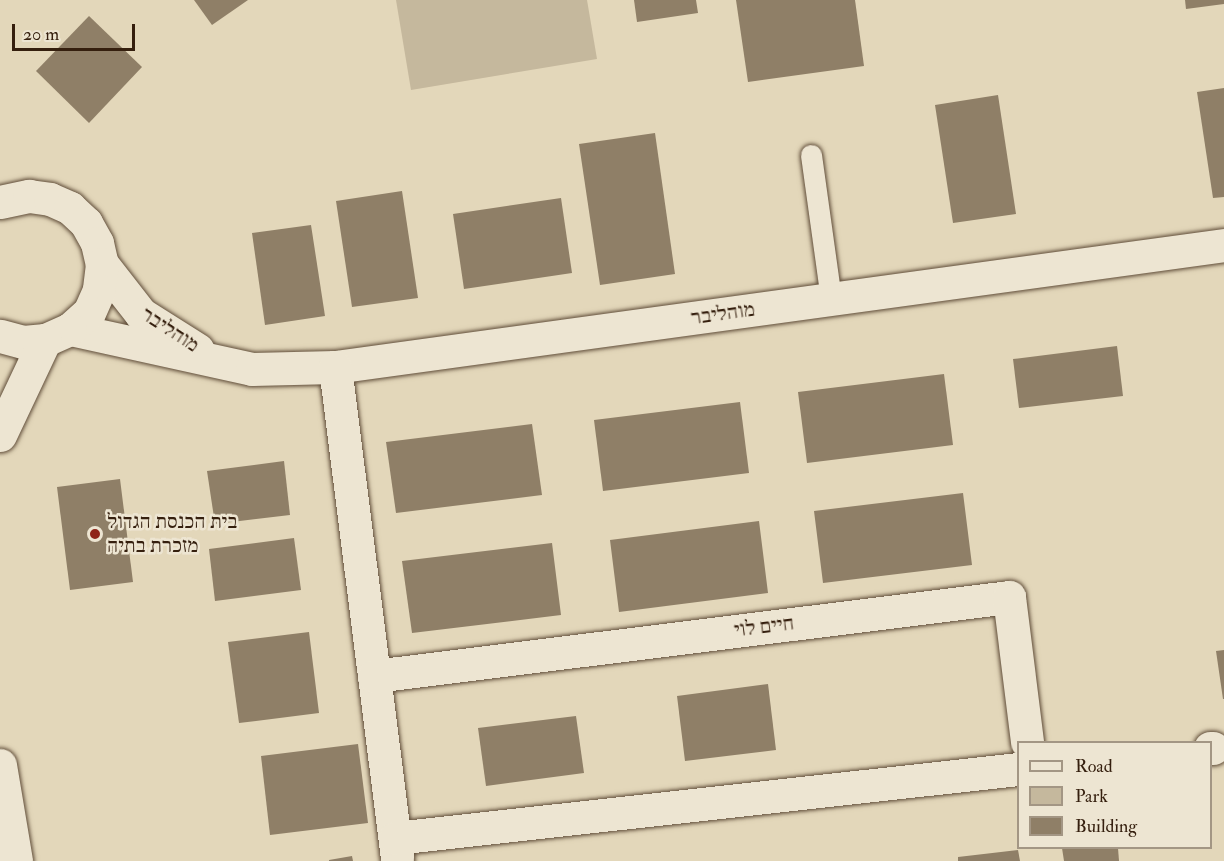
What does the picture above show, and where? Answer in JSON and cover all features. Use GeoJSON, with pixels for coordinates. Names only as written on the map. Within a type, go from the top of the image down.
{"type":"FeatureCollection","features":[{"type":"Feature","properties":{"kind":"street"},"geometry":{"type":"LineString","coordinates":[[0,435],[58,335],[92,304],[99,290],[102,264],[97,243],[86,223],[70,208],[50,199],[29,195],[2,199]]}},
{"type":"Feature","properties":{"kind":"street","name":"מוהליבר"},"geometry":{"type":"LineString","coordinates":[[0,336],[23,342],[58,335],[221,361],[252,369],[335,367],[1224,245]]}},
{"type":"Feature","properties":{"kind":"street","name":"מוהליבר"},"geometry":{"type":"LineString","coordinates":[[102,264],[141,314],[189,346],[221,361]]}},
{"type":"Feature","properties":{"kind":"street"},"geometry":{"type":"LineString","coordinates":[[335,367],[396,850],[1017,769]]}},
{"type":"Feature","properties":{"kind":"street","name":"חיים לוי"},"geometry":{"type":"LineString","coordinates":[[374,676],[1009,597],[1028,741]]}},
{"type":"Feature","properties":{"kind":"street"},"geometry":{"type":"LineString","coordinates":[[0,765],[16,861]]}},
{"type":"Feature","properties":{"kind":"lane"},"geometry":{"type":"LineString","coordinates":[[811,155],[831,299]]}},
{"type":"Feature","properties":{"kind":"green space"},"geometry":{"type":"Polygon","coordinates":[[[396,0],[587,0],[597,59],[411,90],[396,0]]]}},
{"type":"Feature","properties":{"kind":"building"},"geometry":{"type":"Polygon","coordinates":[[[194,0],[248,0],[212,25],[194,0]]]}},
{"type":"Feature","properties":{"kind":"building"},"geometry":{"type":"Polygon","coordinates":[[[634,0],[696,0],[698,13],[637,22],[634,0]]]}},
{"type":"Feature","properties":{"kind":"building"},"geometry":{"type":"Polygon","coordinates":[[[736,0],[855,0],[864,66],[748,82],[736,0]]]}},
{"type":"Feature","properties":{"kind":"building"},"geometry":{"type":"Polygon","coordinates":[[[1185,0],[1224,0],[1224,4],[1186,9],[1185,0]]]}},
{"type":"Feature","properties":{"kind":"building"},"geometry":{"type":"Polygon","coordinates":[[[89,16],[142,67],[89,123],[36,71],[89,16]]]}},
{"type":"Feature","properties":{"kind":"building"},"geometry":{"type":"Polygon","coordinates":[[[1224,88],[1224,197],[1213,198],[1197,92],[1224,88]]]}},
{"type":"Feature","properties":{"kind":"building"},"geometry":{"type":"Polygon","coordinates":[[[998,95],[1016,214],[953,223],[935,105],[998,95]]]}},
{"type":"Feature","properties":{"kind":"building"},"geometry":{"type":"Polygon","coordinates":[[[655,133],[675,274],[600,285],[579,144],[655,133]]]}},
{"type":"Feature","properties":{"kind":"building"},"geometry":{"type":"Polygon","coordinates":[[[402,191],[418,298],[352,307],[336,201],[402,191]]]}},
{"type":"Feature","properties":{"kind":"building"},"geometry":{"type":"Polygon","coordinates":[[[561,198],[572,273],[464,289],[453,214],[561,198]]]}},
{"type":"Feature","properties":{"kind":"building"},"geometry":{"type":"Polygon","coordinates":[[[311,225],[325,316],[265,325],[252,233],[311,225]]]}},
{"type":"Feature","properties":{"kind":"building"},"geometry":{"type":"Polygon","coordinates":[[[1117,346],[1123,396],[1019,408],[1013,359],[1117,346]]]}},
{"type":"Feature","properties":{"kind":"building"},"geometry":{"type":"Polygon","coordinates":[[[944,374],[953,445],[807,463],[798,392],[944,374]]]}},
{"type":"Feature","properties":{"kind":"building"},"geometry":{"type":"Polygon","coordinates":[[[740,402],[749,473],[603,491],[594,420],[740,402]]]}},
{"type":"Feature","properties":{"kind":"building"},"geometry":{"type":"Polygon","coordinates":[[[532,424],[542,495],[396,513],[386,442],[532,424]]]}},
{"type":"Feature","properties":{"kind":"building"},"geometry":{"type":"Polygon","coordinates":[[[284,461],[290,515],[215,524],[207,471],[284,461]]]}},
{"type":"Feature","properties":{"kind":"building","name":"בית הכנסת הגדול מזכרת בתיה"},"geometry":{"type":"Polygon","coordinates":[[[120,479],[133,582],[70,590],[57,487],[120,479]]]}},
{"type":"Feature","properties":{"kind":"building"},"geometry":{"type":"Polygon","coordinates":[[[963,493],[972,565],[823,583],[814,511],[963,493]]]}},
{"type":"Feature","properties":{"kind":"building"},"geometry":{"type":"Polygon","coordinates":[[[759,521],[768,593],[619,612],[610,540],[759,521]]]}},
{"type":"Feature","properties":{"kind":"building"},"geometry":{"type":"Polygon","coordinates":[[[294,538],[301,590],[215,601],[209,549],[294,538]]]}},
{"type":"Feature","properties":{"kind":"building"},"geometry":{"type":"Polygon","coordinates":[[[552,543],[561,615],[412,633],[402,561],[552,543]]]}},
{"type":"Feature","properties":{"kind":"building"},"geometry":{"type":"Polygon","coordinates":[[[309,632],[319,713],[239,723],[228,642],[309,632]]]}},
{"type":"Feature","properties":{"kind":"building"},"geometry":{"type":"Polygon","coordinates":[[[1224,650],[1224,699],[1223,699],[1216,651],[1224,650]]]}},
{"type":"Feature","properties":{"kind":"building"},"geometry":{"type":"Polygon","coordinates":[[[768,684],[776,750],[685,761],[677,696],[768,684]]]}},
{"type":"Feature","properties":{"kind":"building"},"geometry":{"type":"Polygon","coordinates":[[[576,716],[584,773],[486,786],[478,728],[576,716]]]}},
{"type":"Feature","properties":{"kind":"building"},"geometry":{"type":"Polygon","coordinates":[[[358,744],[368,823],[270,835],[261,756],[358,744]]]}},
{"type":"Feature","properties":{"kind":"building"},"geometry":{"type":"Polygon","coordinates":[[[1062,849],[1118,849],[1119,861],[1064,861],[1062,849]]]}},
{"type":"Feature","properties":{"kind":"building"},"geometry":{"type":"Polygon","coordinates":[[[1018,850],[1020,861],[958,861],[958,857],[1018,850]]]}},
{"type":"Feature","properties":{"kind":"building"},"geometry":{"type":"Polygon","coordinates":[[[352,856],[353,861],[329,861],[329,860],[352,856]]]}},
{"type":"Feature","properties":{"kind":"place","name":"בית הכנסת הגדול מזכרת בתיה"},"geometry":{"type":"Point","coordinates":[95,534]}}]}
